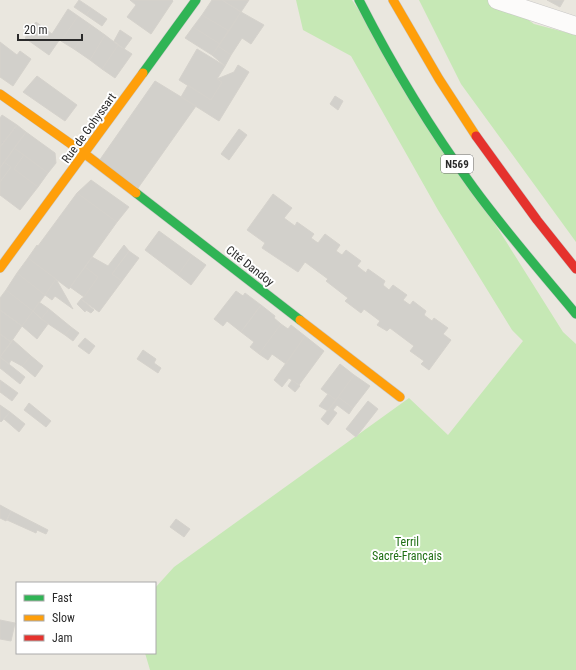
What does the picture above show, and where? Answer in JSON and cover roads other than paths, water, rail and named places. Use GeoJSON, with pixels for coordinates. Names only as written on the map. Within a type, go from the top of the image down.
{"type":"FeatureCollection","features":[{"type":"Feature","properties":{"kind":"main road","name":"Rue de Gohyssart"},"geometry":{"type":"LineString","coordinates":[[0,268],[85,154],[196,0]]}},
{"type":"Feature","properties":{"kind":"main road","name":"N569"},"geometry":{"type":"LineString","coordinates":[[359,0],[406,87],[443,145],[496,217],[576,314]]}},
{"type":"Feature","properties":{"kind":"main road","name":"N569"},"geometry":{"type":"LineString","coordinates":[[393,0],[421,50],[497,167],[561,252],[576,268]]}},
{"type":"Feature","properties":{"kind":"main road","name":"CIté Dandoy"},"geometry":{"type":"LineString","coordinates":[[0,94],[85,154],[400,397]]}},
{"type":"Feature","properties":{"kind":"street"},"geometry":{"type":"LineString","coordinates":[[497,0],[576,26]]}},
{"type":"Feature","properties":{"kind":"park label","name":"Terril Sacré-Français"},"geometry":{"type":"Point","coordinates":[407,549]}}]}
